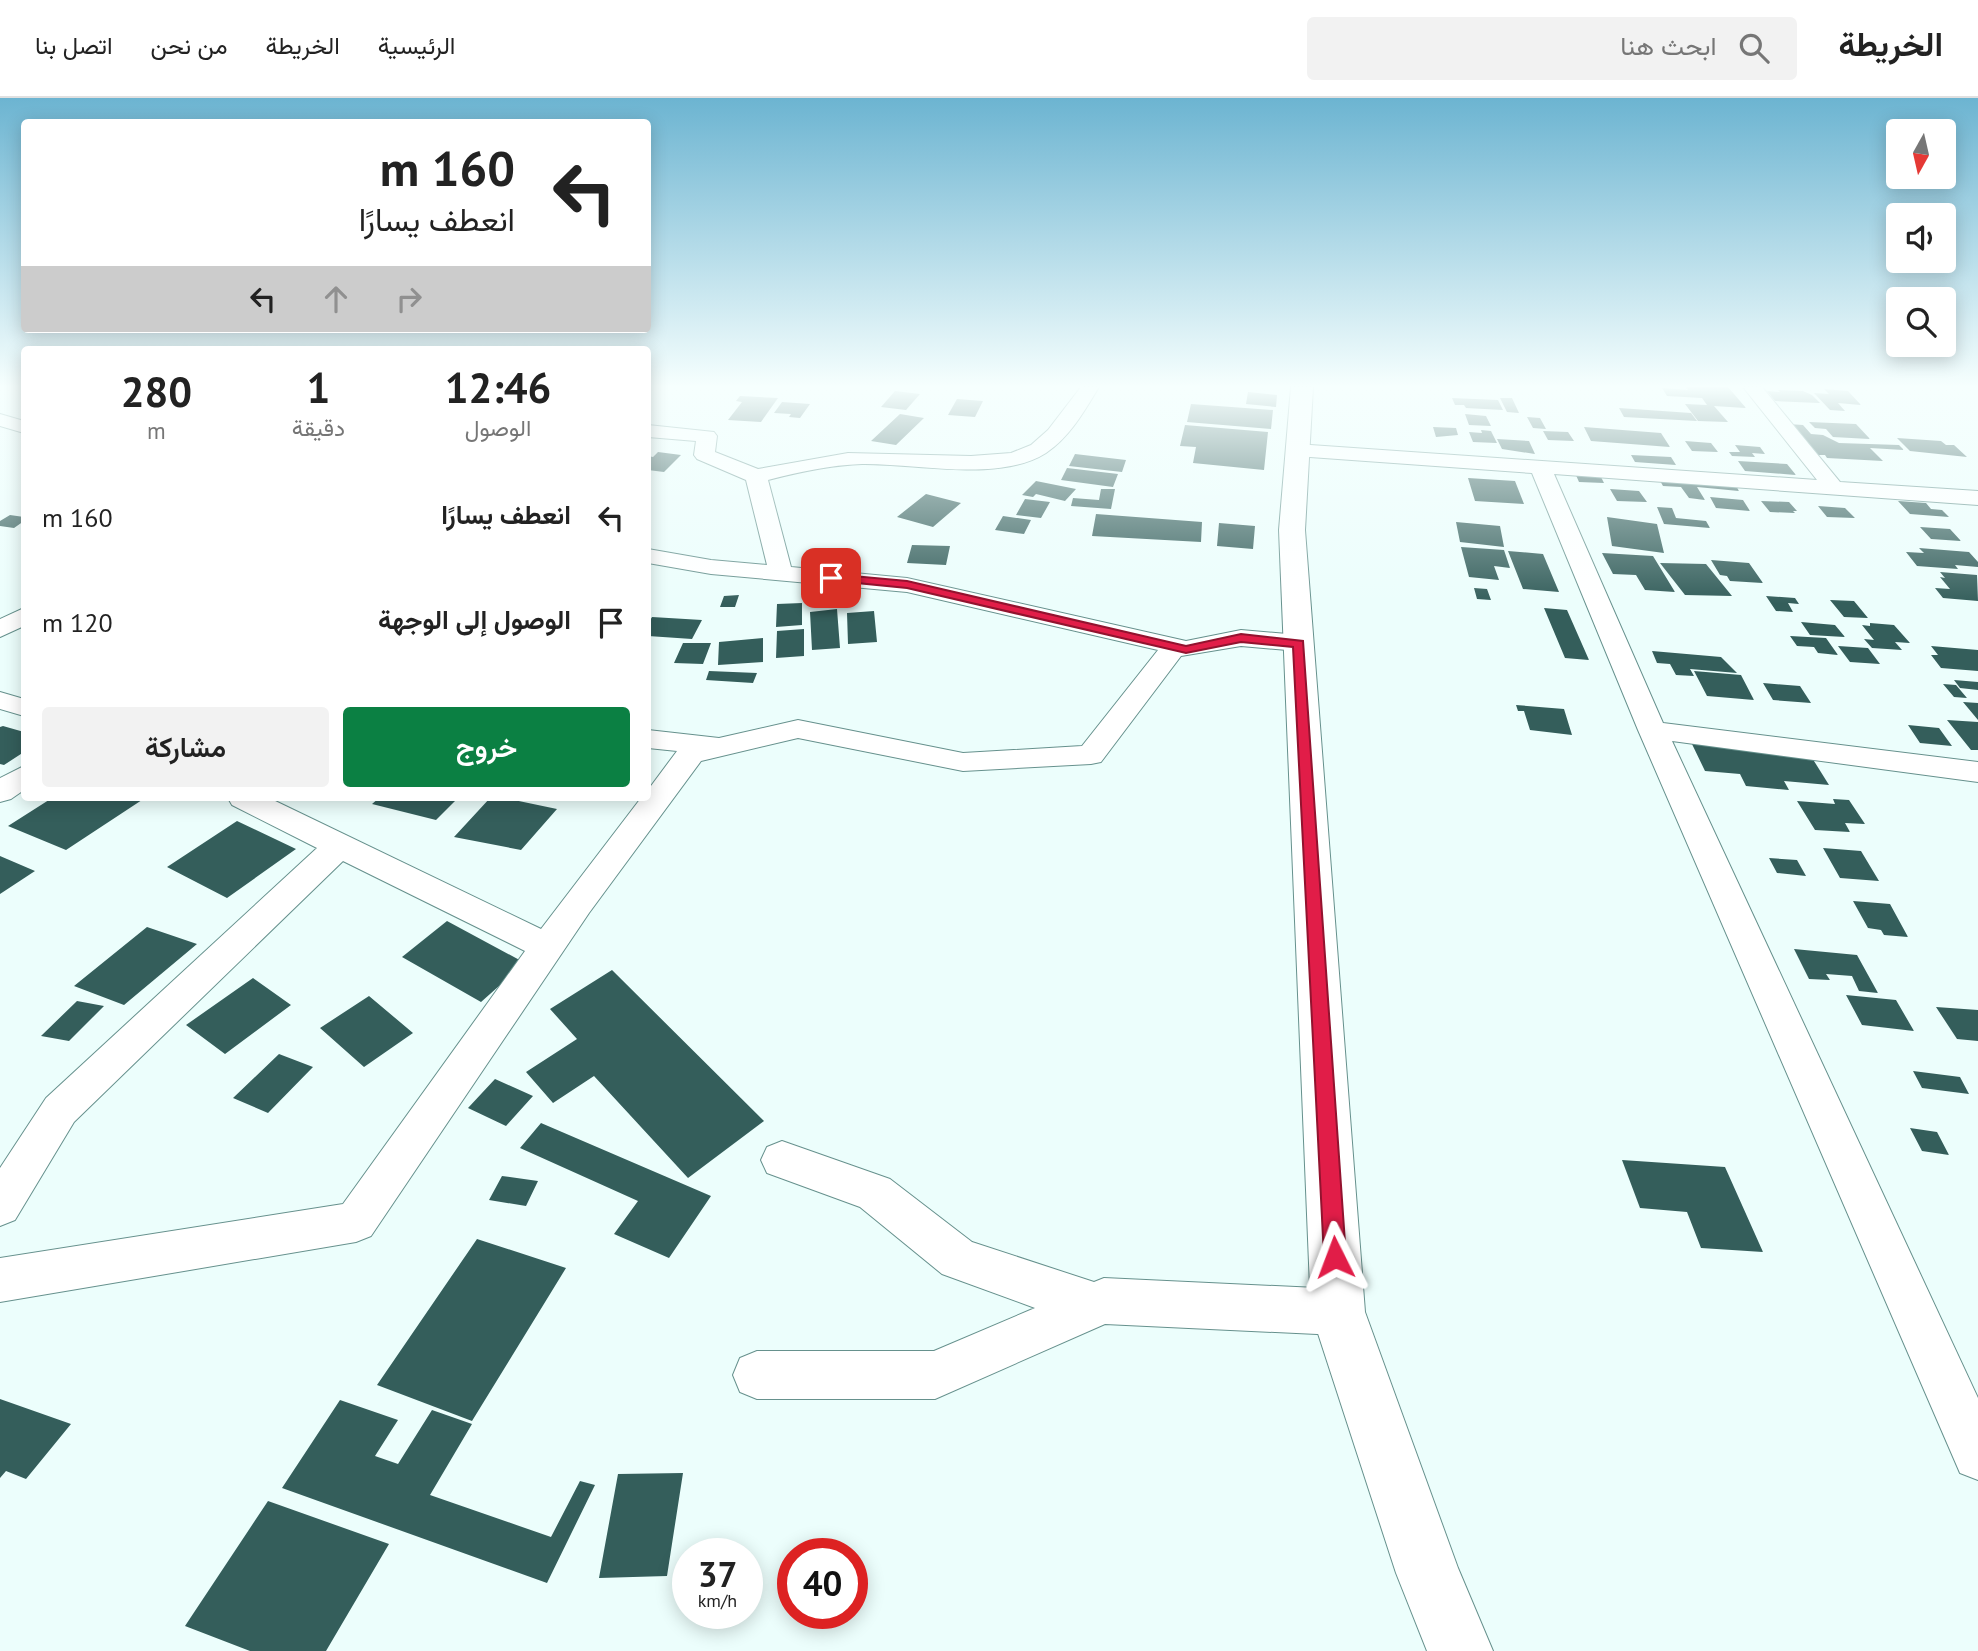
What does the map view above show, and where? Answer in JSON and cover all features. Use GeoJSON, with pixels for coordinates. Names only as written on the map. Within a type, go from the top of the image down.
{"type":"FeatureCollection","features":[{"type":"Feature","properties":{"kind":"street"},"geometry":{"type":"LineString","coordinates":[[715,459],[756,476],[835,460],[1000,459]]}},
{"type":"Feature","properties":{"kind":"street"},"geometry":{"type":"LineString","coordinates":[[1296,459],[1292,530],[1338,1312],[1429,1573],[1460,1651]]}},
{"type":"Feature","properties":{"kind":"street"},"geometry":{"type":"LineString","coordinates":[[1432,459],[1978,498]]}},
{"type":"Feature","properties":{"kind":"street"},"geometry":{"type":"LineString","coordinates":[[1811,459],[1834,488]]}},
{"type":"Feature","properties":{"kind":"street"},"geometry":{"type":"LineString","coordinates":[[1540,467],[1652,730],[1978,1455]]}},
{"type":"Feature","properties":{"kind":"street"},"geometry":{"type":"LineString","coordinates":[[756,476],[781,573]]}},
{"type":"Feature","properties":{"kind":"street"},"geometry":{"type":"LineString","coordinates":[[651,557],[711,567],[907,585],[1186,649],[1241,638],[1299,643]]}},
{"type":"Feature","properties":{"kind":"street"},"geometry":{"type":"LineString","coordinates":[[0,629],[21,618]]}},
{"type":"Feature","properties":{"kind":"street"},"geometry":{"type":"LineString","coordinates":[[0,1280],[356,1222],[547,947],[691,754],[798,729],[962,762],[1091,755],[1174,647]]}},
{"type":"Feature","properties":{"kind":"street"},"geometry":{"type":"LineString","coordinates":[[0,700],[21,707]]}},
{"type":"Feature","properties":{"kind":"street"},"geometry":{"type":"LineString","coordinates":[[1652,730],[1978,772]]}},
{"type":"Feature","properties":{"kind":"street"},"geometry":{"type":"LineString","coordinates":[[651,739],[719,747]]}},
{"type":"Feature","properties":{"kind":"street"},"geometry":{"type":"LineString","coordinates":[[0,792],[21,778]]}},
{"type":"Feature","properties":{"kind":"street"},"geometry":{"type":"LineString","coordinates":[[249,801],[547,947]]}},
{"type":"Feature","properties":{"kind":"street"},"geometry":{"type":"LineString","coordinates":[[0,1206],[60,1110],[339,846]]}},
{"type":"Feature","properties":{"kind":"street"},"geometry":{"type":"LineString","coordinates":[[782,1160],[875,1194],[958,1259],[1093,1306]]}},
{"type":"Feature","properties":{"kind":"street"},"geometry":{"type":"LineString","coordinates":[[757,1375],[935,1376],[1104,1301],[1338,1312]]}},
{"type":"Feature","properties":{"kind":"building"},"geometry":{"type":"Polygon","coordinates":[[[651,459],[677,459],[664,472],[651,470],[651,459]]]}},
{"type":"Feature","properties":{"kind":"building"},"geometry":{"type":"Polygon","coordinates":[[[1072,459],[1126,460],[1122,472],[1069,466],[1072,459]]]}},
{"type":"Feature","properties":{"kind":"building"},"geometry":{"type":"Polygon","coordinates":[[[1194,459],[1265,459],[1264,470],[1193,463],[1194,459]]]}},
{"type":"Feature","properties":{"kind":"building"},"geometry":{"type":"Polygon","coordinates":[[[1634,459],[1673,459],[1676,465],[1635,462],[1634,459]]]}},
{"type":"Feature","properties":{"kind":"building"},"geometry":{"type":"Polygon","coordinates":[[[1738,461],[1787,464],[1796,475],[1745,471],[1738,461]]]}},
{"type":"Feature","properties":{"kind":"building"},"geometry":{"type":"Polygon","coordinates":[[[1067,468],[1118,474],[1113,487],[1061,480],[1067,468]]]}},
{"type":"Feature","properties":{"kind":"building"},"geometry":{"type":"Polygon","coordinates":[[[1575,473],[1600,475],[1604,483],[1579,482],[1575,473]]]}},
{"type":"Feature","properties":{"kind":"building"},"geometry":{"type":"Polygon","coordinates":[[[1468,478],[1515,481],[1524,504],[1475,501],[1468,478]]]}},
{"type":"Feature","properties":{"kind":"building"},"geometry":{"type":"Polygon","coordinates":[[[1659,479],[1735,484],[1739,491],[1697,487],[1705,500],[1689,498],[1681,487],[1663,486],[1659,479]]]}},
{"type":"Feature","properties":{"kind":"building"},"geometry":{"type":"Polygon","coordinates":[[[1036,481],[1076,489],[1065,501],[1036,494],[1033,497],[1022,495],[1036,481]]]}},
{"type":"Feature","properties":{"kind":"building"},"geometry":{"type":"Polygon","coordinates":[[[1101,489],[1115,489],[1111,509],[1071,506],[1073,498],[1099,500],[1101,489]]]}},
{"type":"Feature","properties":{"kind":"building"},"geometry":{"type":"Polygon","coordinates":[[[1610,489],[1639,491],[1647,502],[1617,501],[1610,489]]]}},
{"type":"Feature","properties":{"kind":"building"},"geometry":{"type":"Polygon","coordinates":[[[926,494],[961,503],[933,527],[897,517],[926,494]]]}},
{"type":"Feature","properties":{"kind":"building"},"geometry":{"type":"Polygon","coordinates":[[[1710,497],[1743,500],[1750,511],[1716,508],[1710,497]]]}},
{"type":"Feature","properties":{"kind":"building"},"geometry":{"type":"Polygon","coordinates":[[[1025,499],[1050,502],[1041,518],[1016,515],[1025,499]]]}},
{"type":"Feature","properties":{"kind":"building"},"geometry":{"type":"Polygon","coordinates":[[[1761,501],[1789,502],[1797,511],[1770,512],[1761,501]]]}},
{"type":"Feature","properties":{"kind":"building"},"geometry":{"type":"Polygon","coordinates":[[[1898,501],[1926,503],[1931,509],[1942,510],[1949,517],[1910,514],[1898,501]]]}},
{"type":"Feature","properties":{"kind":"building"},"geometry":{"type":"Polygon","coordinates":[[[1818,506],[1845,508],[1855,518],[1827,517],[1818,506]]]}},
{"type":"Feature","properties":{"kind":"building"},"geometry":{"type":"Polygon","coordinates":[[[1657,507],[1672,508],[1676,518],[1706,521],[1710,528],[1664,524],[1657,507]]]}},
{"type":"Feature","properties":{"kind":"building"},"geometry":{"type":"Polygon","coordinates":[[[1096,514],[1202,522],[1201,542],[1092,536],[1096,514]]]}},
{"type":"Feature","properties":{"kind":"building"},"geometry":{"type":"Polygon","coordinates":[[[10,515],[21,517],[21,523],[14,528],[0,526],[0,521],[10,515]]]}},
{"type":"Feature","properties":{"kind":"building"},"geometry":{"type":"Polygon","coordinates":[[[1003,516],[1031,520],[1024,534],[995,530],[1003,516]]]}},
{"type":"Feature","properties":{"kind":"building"},"geometry":{"type":"Polygon","coordinates":[[[1607,517],[1657,524],[1664,553],[1612,546],[1607,517]]]}},
{"type":"Feature","properties":{"kind":"building"},"geometry":{"type":"Polygon","coordinates":[[[1456,522],[1500,526],[1504,547],[1460,542],[1456,522]]]}},
{"type":"Feature","properties":{"kind":"building"},"geometry":{"type":"Polygon","coordinates":[[[1219,523],[1255,526],[1253,549],[1217,546],[1219,523]]]}},
{"type":"Feature","properties":{"kind":"building"},"geometry":{"type":"Polygon","coordinates":[[[1920,527],[1950,529],[1961,541],[1931,539],[1920,527]]]}},
{"type":"Feature","properties":{"kind":"building"},"geometry":{"type":"Polygon","coordinates":[[[912,545],[950,546],[946,565],[907,563],[912,545]]]}},
{"type":"Feature","properties":{"kind":"building"},"geometry":{"type":"Polygon","coordinates":[[[1461,547],[1504,550],[1510,568],[1494,566],[1499,580],[1469,577],[1461,547]]]}},
{"type":"Feature","properties":{"kind":"building"},"geometry":{"type":"Polygon","coordinates":[[[1919,548],[1969,552],[1978,562],[1978,567],[1955,565],[1958,569],[1917,566],[1906,552],[1924,553],[1919,548]]]}},
{"type":"Feature","properties":{"kind":"building"},"geometry":{"type":"Polygon","coordinates":[[[1508,551],[1543,554],[1559,592],[1523,589],[1508,551]]]}},
{"type":"Feature","properties":{"kind":"building"},"geometry":{"type":"Polygon","coordinates":[[[1602,553],[1653,556],[1675,592],[1645,590],[1636,575],[1613,574],[1602,553]]]}},
{"type":"Feature","properties":{"kind":"building"},"geometry":{"type":"Polygon","coordinates":[[[1711,560],[1749,563],[1763,583],[1730,581],[1727,576],[1720,575],[1711,560]]]}},
{"type":"Feature","properties":{"kind":"building"},"geometry":{"type":"Polygon","coordinates":[[[1660,563],[1706,564],[1732,596],[1685,595],[1660,563]]]}},
{"type":"Feature","properties":{"kind":"building"},"geometry":{"type":"Polygon","coordinates":[[[1940,572],[1977,575],[1978,601],[1943,598],[1935,588],[1950,589],[1940,577],[1945,578],[1940,572]]]}},
{"type":"Feature","properties":{"kind":"building"},"geometry":{"type":"Polygon","coordinates":[[[1474,588],[1487,589],[1491,600],[1477,599],[1474,588]]]}},
{"type":"Feature","properties":{"kind":"building"},"geometry":{"type":"Polygon","coordinates":[[[739,595],[735,607],[720,607],[724,596],[739,595]]]}},
{"type":"Feature","properties":{"kind":"building"},"geometry":{"type":"Polygon","coordinates":[[[1766,596],[1795,598],[1799,604],[1788,603],[1793,612],[1776,611],[1766,596]]]}},
{"type":"Feature","properties":{"kind":"building"},"geometry":{"type":"Polygon","coordinates":[[[1830,600],[1854,601],[1868,618],[1844,617],[1830,600]]]}},
{"type":"Feature","properties":{"kind":"building"},"geometry":{"type":"Polygon","coordinates":[[[802,603],[802,625],[776,627],[777,604],[802,603]]]}},
{"type":"Feature","properties":{"kind":"building"},"geometry":{"type":"Polygon","coordinates":[[[1544,608],[1567,610],[1589,660],[1565,658],[1544,608]]]}},
{"type":"Feature","properties":{"kind":"building"},"geometry":{"type":"Polygon","coordinates":[[[837,609],[840,648],[812,650],[810,612],[837,609]]]}},
{"type":"Feature","properties":{"kind":"building"},"geometry":{"type":"Polygon","coordinates":[[[874,611],[877,642],[848,644],[847,613],[874,611]]]}},
{"type":"Feature","properties":{"kind":"building"},"geometry":{"type":"Polygon","coordinates":[[[651,619],[702,620],[692,639],[651,636],[651,619]]]}},
{"type":"Feature","properties":{"kind":"building"},"geometry":{"type":"Polygon","coordinates":[[[1801,622],[1835,625],[1845,637],[1810,635],[1801,622]]]}},
{"type":"Feature","properties":{"kind":"building"},"geometry":{"type":"Polygon","coordinates":[[[1870,623],[1894,625],[1910,643],[1895,642],[1902,650],[1872,648],[1864,639],[1874,640],[1862,625],[1870,626],[1870,623]]]}},
{"type":"Feature","properties":{"kind":"building"},"geometry":{"type":"Polygon","coordinates":[[[804,629],[804,656],[776,658],[777,631],[804,629]]]}},
{"type":"Feature","properties":{"kind":"building"},"geometry":{"type":"Polygon","coordinates":[[[1790,636],[1826,638],[1838,655],[1818,653],[1814,647],[1797,646],[1790,636]]]}},
{"type":"Feature","properties":{"kind":"building"},"geometry":{"type":"Polygon","coordinates":[[[763,638],[763,662],[718,665],[719,642],[763,638]]]}},
{"type":"Feature","properties":{"kind":"building"},"geometry":{"type":"Polygon","coordinates":[[[683,643],[711,643],[703,664],[674,663],[683,643]]]}},
{"type":"Feature","properties":{"kind":"building"},"geometry":{"type":"Polygon","coordinates":[[[1838,646],[1868,648],[1880,664],[1850,662],[1838,646]]]}},
{"type":"Feature","properties":{"kind":"building"},"geometry":{"type":"Polygon","coordinates":[[[1931,646],[1978,650],[1978,671],[1941,668],[1931,655],[1938,655],[1931,646]]]}},
{"type":"Feature","properties":{"kind":"building"},"geometry":{"type":"Polygon","coordinates":[[[1652,651],[1721,657],[1737,673],[1690,669],[1694,676],[1676,675],[1670,664],[1657,663],[1652,651]]]}},
{"type":"Feature","properties":{"kind":"building"},"geometry":{"type":"Polygon","coordinates":[[[709,671],[757,673],[753,683],[706,680],[709,671]]]}},
{"type":"Feature","properties":{"kind":"building"},"geometry":{"type":"Polygon","coordinates":[[[1694,671],[1741,675],[1754,700],[1707,696],[1694,671]]]}},
{"type":"Feature","properties":{"kind":"building"},"geometry":{"type":"Polygon","coordinates":[[[1954,680],[1978,682],[1978,690],[1960,688],[1954,680]]]}},
{"type":"Feature","properties":{"kind":"building"},"geometry":{"type":"Polygon","coordinates":[[[1763,683],[1800,686],[1811,703],[1773,700],[1763,683]]]}},
{"type":"Feature","properties":{"kind":"building"},"geometry":{"type":"Polygon","coordinates":[[[1943,684],[1956,685],[1967,698],[1954,697],[1943,684]]]}},
{"type":"Feature","properties":{"kind":"building"},"geometry":{"type":"Polygon","coordinates":[[[1963,702],[1978,703],[1978,720],[1963,702]]]}},
{"type":"Feature","properties":{"kind":"building"},"geometry":{"type":"Polygon","coordinates":[[[1516,705],[1564,709],[1572,735],[1530,730],[1524,711],[1518,711],[1516,705]]]}},
{"type":"Feature","properties":{"kind":"building"},"geometry":{"type":"Polygon","coordinates":[[[1947,720],[1978,722],[1978,750],[1971,750],[1947,720]]]}},
{"type":"Feature","properties":{"kind":"building"},"geometry":{"type":"Polygon","coordinates":[[[1908,725],[1939,728],[1952,746],[1920,743],[1908,725]]]}},
{"type":"Feature","properties":{"kind":"building"},"geometry":{"type":"Polygon","coordinates":[[[0,727],[21,731],[21,754],[4,765],[0,764],[0,727]]]}},
{"type":"Feature","properties":{"kind":"building"},"geometry":{"type":"Polygon","coordinates":[[[1691,742],[1809,753],[1829,785],[1784,781],[1789,790],[1746,786],[1740,774],[1705,771],[1691,742]]]}},
{"type":"Feature","properties":{"kind":"building"},"geometry":{"type":"Polygon","coordinates":[[[1833,799],[1849,800],[1865,824],[1845,823],[1850,832],[1815,830],[1797,801],[1835,804],[1833,799]]]}},
{"type":"Feature","properties":{"kind":"building"},"geometry":{"type":"Polygon","coordinates":[[[47,801],[140,801],[66,850],[8,826],[47,801]]]}},
{"type":"Feature","properties":{"kind":"building"},"geometry":{"type":"Polygon","coordinates":[[[376,801],[455,801],[436,820],[372,804],[376,801]]]}},
{"type":"Feature","properties":{"kind":"building"},"geometry":{"type":"Polygon","coordinates":[[[487,801],[519,801],[557,809],[521,850],[454,837],[487,801]]]}},
{"type":"Feature","properties":{"kind":"building"},"geometry":{"type":"Polygon","coordinates":[[[237,821],[296,849],[227,898],[167,867],[237,821]]]}},
{"type":"Feature","properties":{"kind":"building"},"geometry":{"type":"Polygon","coordinates":[[[1823,848],[1861,851],[1879,881],[1840,878],[1823,848]]]}},
{"type":"Feature","properties":{"kind":"building"},"geometry":{"type":"Polygon","coordinates":[[[0,856],[35,871],[0,894],[0,856]]]}},
{"type":"Feature","properties":{"kind":"building"},"geometry":{"type":"Polygon","coordinates":[[[1769,858],[1797,860],[1806,876],[1777,873],[1769,858]]]}},
{"type":"Feature","properties":{"kind":"building"},"geometry":{"type":"Polygon","coordinates":[[[1853,901],[1890,904],[1908,937],[1884,935],[1881,930],[1868,928],[1853,901]]]}},
{"type":"Feature","properties":{"kind":"building"},"geometry":{"type":"Polygon","coordinates":[[[447,921],[525,963],[481,1002],[402,957],[447,921]]]}},
{"type":"Feature","properties":{"kind":"building"},"geometry":{"type":"Polygon","coordinates":[[[147,927],[197,944],[124,1005],[74,986],[147,927]]]}},
{"type":"Feature","properties":{"kind":"building"},"geometry":{"type":"Polygon","coordinates":[[[1794,949],[1857,955],[1878,993],[1859,991],[1852,976],[1826,974],[1830,980],[1809,979],[1794,949]]]}},
{"type":"Feature","properties":{"kind":"building"},"geometry":{"type":"Polygon","coordinates":[[[612,970],[764,1121],[688,1178],[594,1076],[553,1103],[526,1072],[577,1039],[550,1009],[612,970]]]}},
{"type":"Feature","properties":{"kind":"building"},"geometry":{"type":"Polygon","coordinates":[[[253,978],[291,1005],[225,1054],[186,1025],[253,978]]]}},
{"type":"Feature","properties":{"kind":"building"},"geometry":{"type":"Polygon","coordinates":[[[1846,995],[1896,1000],[1914,1031],[1862,1025],[1846,995]]]}},
{"type":"Feature","properties":{"kind":"building"},"geometry":{"type":"Polygon","coordinates":[[[369,996],[413,1033],[364,1067],[320,1028],[369,996]]]}},
{"type":"Feature","properties":{"kind":"building"},"geometry":{"type":"Polygon","coordinates":[[[77,1001],[104,1006],[69,1041],[41,1036],[77,1001]]]}},
{"type":"Feature","properties":{"kind":"building"},"geometry":{"type":"Polygon","coordinates":[[[1936,1007],[1978,1010],[1978,1041],[1957,1039],[1936,1007]]]}},
{"type":"Feature","properties":{"kind":"building"},"geometry":{"type":"Polygon","coordinates":[[[279,1054],[313,1067],[268,1113],[233,1098],[279,1054]]]}},
{"type":"Feature","properties":{"kind":"building"},"geometry":{"type":"Polygon","coordinates":[[[1913,1071],[1960,1077],[1969,1094],[1922,1088],[1913,1071]]]}},
{"type":"Feature","properties":{"kind":"building"},"geometry":{"type":"Polygon","coordinates":[[[495,1079],[533,1096],[506,1126],[468,1108],[495,1079]]]}},
{"type":"Feature","properties":{"kind":"building"},"geometry":{"type":"Polygon","coordinates":[[[541,1123],[711,1196],[669,1258],[614,1234],[638,1201],[520,1148],[541,1123]]]}},
{"type":"Feature","properties":{"kind":"building"},"geometry":{"type":"Polygon","coordinates":[[[1910,1128],[1937,1132],[1949,1155],[1922,1151],[1910,1128]]]}},
{"type":"Feature","properties":{"kind":"building"},"geometry":{"type":"Polygon","coordinates":[[[1622,1160],[1725,1167],[1763,1252],[1701,1248],[1687,1212],[1640,1208],[1622,1160]]]}},
{"type":"Feature","properties":{"kind":"building"},"geometry":{"type":"Polygon","coordinates":[[[502,1176],[538,1181],[526,1206],[489,1200],[502,1176]]]}},
{"type":"Feature","properties":{"kind":"building"},"geometry":{"type":"Polygon","coordinates":[[[477,1239],[566,1268],[472,1421],[377,1385],[477,1239]]]}},
{"type":"Feature","properties":{"kind":"building"},"geometry":{"type":"Polygon","coordinates":[[[0,1399],[71,1424],[26,1479],[6,1471],[0,1478],[0,1399]]]}},
{"type":"Feature","properties":{"kind":"building"},"geometry":{"type":"Polygon","coordinates":[[[340,1400],[398,1420],[375,1456],[398,1464],[432,1410],[472,1424],[430,1495],[551,1537],[580,1481],[595,1485],[547,1583],[282,1488],[340,1400]]]}},
{"type":"Feature","properties":{"kind":"building"},"geometry":{"type":"Polygon","coordinates":[[[683,1473],[667,1576],[599,1578],[618,1474],[683,1473]]]}},
{"type":"Feature","properties":{"kind":"building"},"geometry":{"type":"Polygon","coordinates":[[[268,1501],[389,1544],[326,1651],[250,1651],[185,1626],[268,1501]]]}},
{"type":"Feature","properties":{"kind":"route"},"geometry":{"type":"LineString","coordinates":[[831,578],[907,585],[1186,649],[1241,638],[1299,643],[1335,1257]]}}]}
